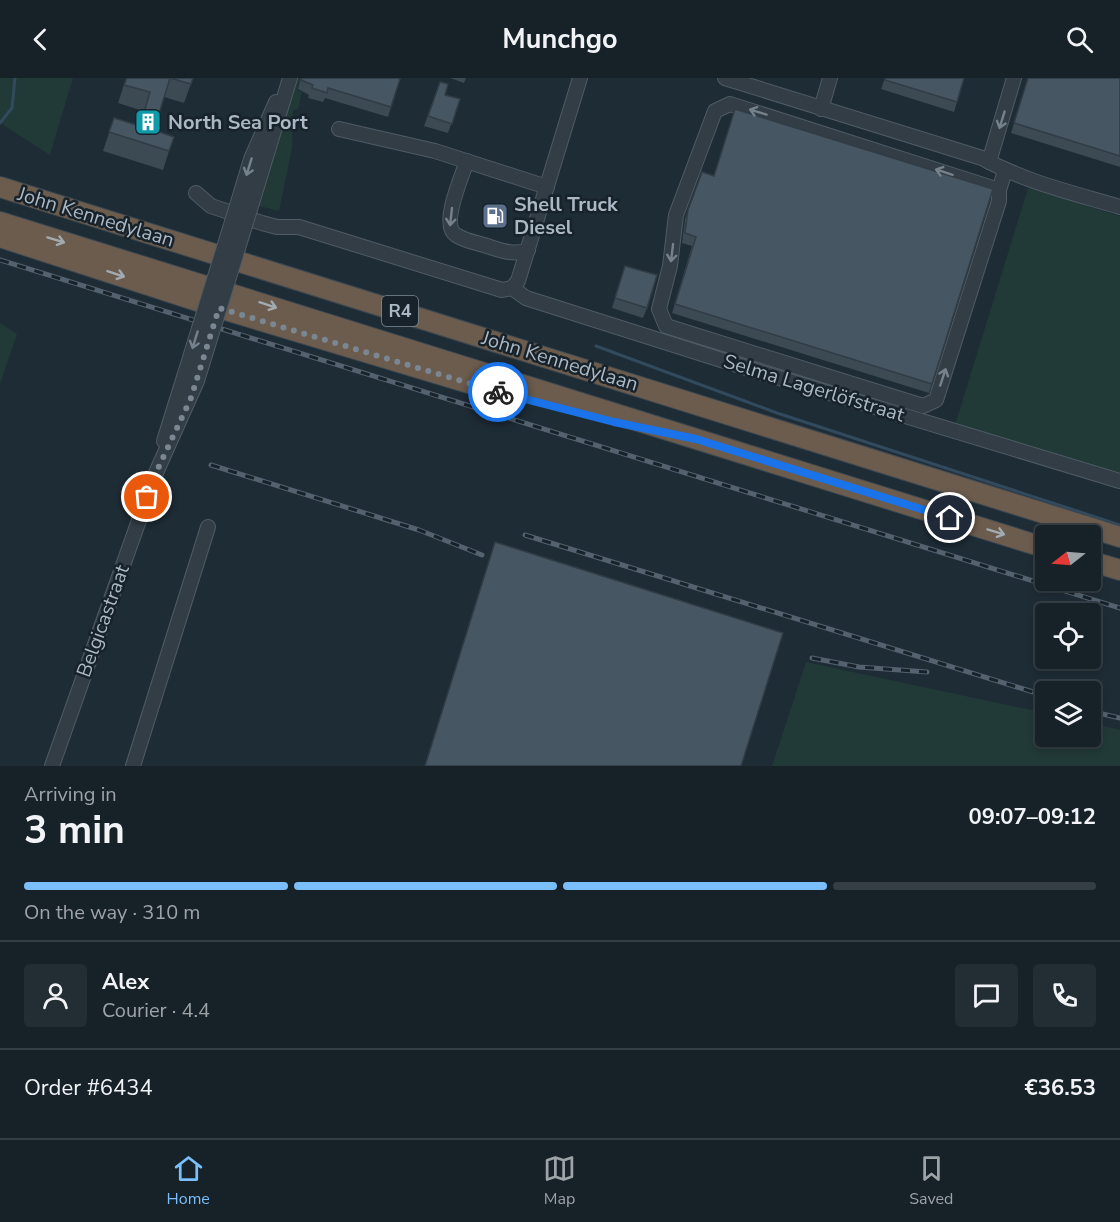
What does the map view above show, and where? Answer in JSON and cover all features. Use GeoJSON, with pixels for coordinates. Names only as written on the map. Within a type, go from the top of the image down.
{"type":"FeatureCollection","features":[{"type":"Feature","properties":{"kind":"highway"},"geometry":{"type":"LineString","coordinates":[[0,175],[226,246],[412,301],[540,343],[799,436]]}},
{"type":"Feature","properties":{"kind":"highway","name":"John Kennedylaan"},"geometry":{"type":"LineString","coordinates":[[0,187],[1120,537]]}},
{"type":"Feature","properties":{"kind":"highway","name":"John Kennedylaan"},"geometry":{"type":"LineString","coordinates":[[0,197],[1050,525]]}},
{"type":"Feature","properties":{"kind":"highway","name":"John Kennedylaan"},"geometry":{"type":"LineString","coordinates":[[0,222],[1035,545]]}},
{"type":"Feature","properties":{"kind":"highway"},"geometry":{"type":"LineString","coordinates":[[0,237],[213,306]]}},
{"type":"Feature","properties":{"kind":"highway","name":"R4"},"geometry":{"type":"LineString","coordinates":[[213,306],[521,399],[696,439]]}},
{"type":"Feature","properties":{"kind":"highway"},"geometry":{"type":"LineString","coordinates":[[1101,540],[1120,546]]}},
{"type":"Feature","properties":{"kind":"highway"},"geometry":{"type":"LineString","coordinates":[[1101,564],[1120,570]]}},
{"type":"Feature","properties":{"kind":"street","name":"Belgicastraat"},"geometry":{"type":"LineString","coordinates":[[52,766],[190,379],[213,306],[226,246],[246,201],[288,78]]}},
{"type":"Feature","properties":{"kind":"street"},"geometry":{"type":"LineString","coordinates":[[512,288],[518,281],[580,78]]}},
{"type":"Feature","properties":{"kind":"street"},"geometry":{"type":"LineString","coordinates":[[725,78],[982,158],[1005,171],[1120,207]]}},
{"type":"Feature","properties":{"kind":"street"},"geometry":{"type":"LineString","coordinates":[[821,109],[830,78]]}},
{"type":"Feature","properties":{"kind":"street"},"geometry":{"type":"LineString","coordinates":[[989,162],[1014,78]]}},
{"type":"Feature","properties":{"kind":"street"},"geometry":{"type":"LineString","coordinates":[[999,190],[730,104],[715,111],[676,215],[670,266],[659,309],[666,326],[923,406],[936,400],[999,201],[999,190],[1005,171]]}},
{"type":"Feature","properties":{"kind":"street"},"geometry":{"type":"LineString","coordinates":[[339,129],[435,151],[547,187]]}},
{"type":"Feature","properties":{"kind":"street"},"geometry":{"type":"LineString","coordinates":[[467,161],[450,216],[450,229],[456,235],[500,250],[514,253],[528,250]]}},
{"type":"Feature","properties":{"kind":"street","name":"Selma Lagerlöfstraat"},"geometry":{"type":"LineString","coordinates":[[196,193],[211,206],[276,227],[299,227],[502,290],[512,288],[526,298],[1120,481]]}},
{"type":"Feature","properties":{"kind":"street"},"geometry":{"type":"LineString","coordinates":[[133,766],[208,527]]}},
{"type":"Feature","properties":{"kind":"green space"},"geometry":{"type":"Polygon","coordinates":[[[0,78],[73,78],[50,155],[0,123],[0,78]]]}},
{"type":"Feature","properties":{"kind":"green space"},"geometry":{"type":"Polygon","coordinates":[[[296,78],[301,78],[297,90],[302,92],[298,109],[293,110],[292,149],[279,211],[259,206],[296,78]]]}},
{"type":"Feature","properties":{"kind":"green space"},"geometry":{"type":"Polygon","coordinates":[[[1028,188],[1120,216],[1120,476],[955,425],[1028,188]]]}},
{"type":"Feature","properties":{"kind":"green space"},"geometry":{"type":"Polygon","coordinates":[[[0,323],[17,334],[0,384],[0,323]]]}},
{"type":"Feature","properties":{"kind":"green space"},"geometry":{"type":"Polygon","coordinates":[[[806,662],[1035,711],[1035,747],[1101,747],[1101,725],[1120,730],[1120,766],[772,766],[806,662]]]}},
{"type":"Feature","properties":{"kind":"building"},"geometry":{"type":"Polygon","coordinates":[[[127,78],[170,78],[154,130],[174,137],[169,151],[109,132],[114,118],[140,126],[150,92],[124,85],[127,78]]]}},
{"type":"Feature","properties":{"kind":"building"},"geometry":{"type":"Polygon","coordinates":[[[170,78],[193,78],[191,84],[170,78]]]}},
{"type":"Feature","properties":{"kind":"building"},"geometry":{"type":"Polygon","coordinates":[[[302,78],[400,79],[391,107],[328,88],[327,93],[312,88],[313,85],[301,80],[302,78]]]}},
{"type":"Feature","properties":{"kind":"building"},"geometry":{"type":"Polygon","coordinates":[[[885,78],[964,78],[957,102],[885,80],[885,78]]]}},
{"type":"Feature","properties":{"kind":"building"},"geometry":{"type":"Polygon","coordinates":[[[1028,78],[1120,78],[1120,156],[1014,123],[1028,78]]]}},
{"type":"Feature","properties":{"kind":"building"},"geometry":{"type":"Polygon","coordinates":[[[440,82],[448,84],[445,95],[460,99],[452,124],[428,116],[440,82]]]}},
{"type":"Feature","properties":{"kind":"building"},"geometry":{"type":"Polygon","coordinates":[[[735,109],[993,189],[932,384],[675,304],[696,237],[685,233],[688,210],[702,172],[714,176],[735,109]]]}},
{"type":"Feature","properties":{"kind":"building"},"geometry":{"type":"Polygon","coordinates":[[[625,266],[657,275],[647,308],[615,298],[625,266]]]}},
{"type":"Feature","properties":{"kind":"building"},"geometry":{"type":"Polygon","coordinates":[[[495,542],[783,633],[741,766],[425,766],[495,542]]]}},
{"type":"Feature","properties":{"kind":"waterway"},"geometry":{"type":"LineString","coordinates":[[0,123],[12,108],[15,78]]}},
{"type":"Feature","properties":{"kind":"waterway"},"geometry":{"type":"LineString","coordinates":[[596,346],[777,413],[1120,525]]}},
{"type":"Feature","properties":{"kind":"railway"},"geometry":{"type":"LineString","coordinates":[[0,260],[1120,608]]}},
{"type":"Feature","properties":{"kind":"railway"},"geometry":{"type":"LineString","coordinates":[[211,465],[419,530],[482,555]]}},
{"type":"Feature","properties":{"kind":"railway"},"geometry":{"type":"LineString","coordinates":[[525,535],[1035,693]]}},
{"type":"Feature","properties":{"kind":"railway"},"geometry":{"type":"LineString","coordinates":[[812,658],[859,667],[927,672]]}},
{"type":"Feature","properties":{"kind":"railway"},"geometry":{"type":"LineString","coordinates":[[1101,714],[1120,718]]}},
{"type":"Feature","properties":{"kind":"way so far"},"geometry":{"type":"LineString","coordinates":[[147,497],[191,398],[219,308],[498,392]]}},
{"type":"Feature","properties":{"kind":"place","name":"North Sea Port"},"geometry":{"type":"Point","coordinates":[148,122]}},
{"type":"Feature","properties":{"kind":"place","name":"Shell Truck Diesel"},"geometry":{"type":"Point","coordinates":[495,216]}},
{"type":"Feature","properties":{"kind":"route"},"geometry":{"type":"LineString","coordinates":[[498,392],[614,422],[696,439],[950,518]]}}]}
